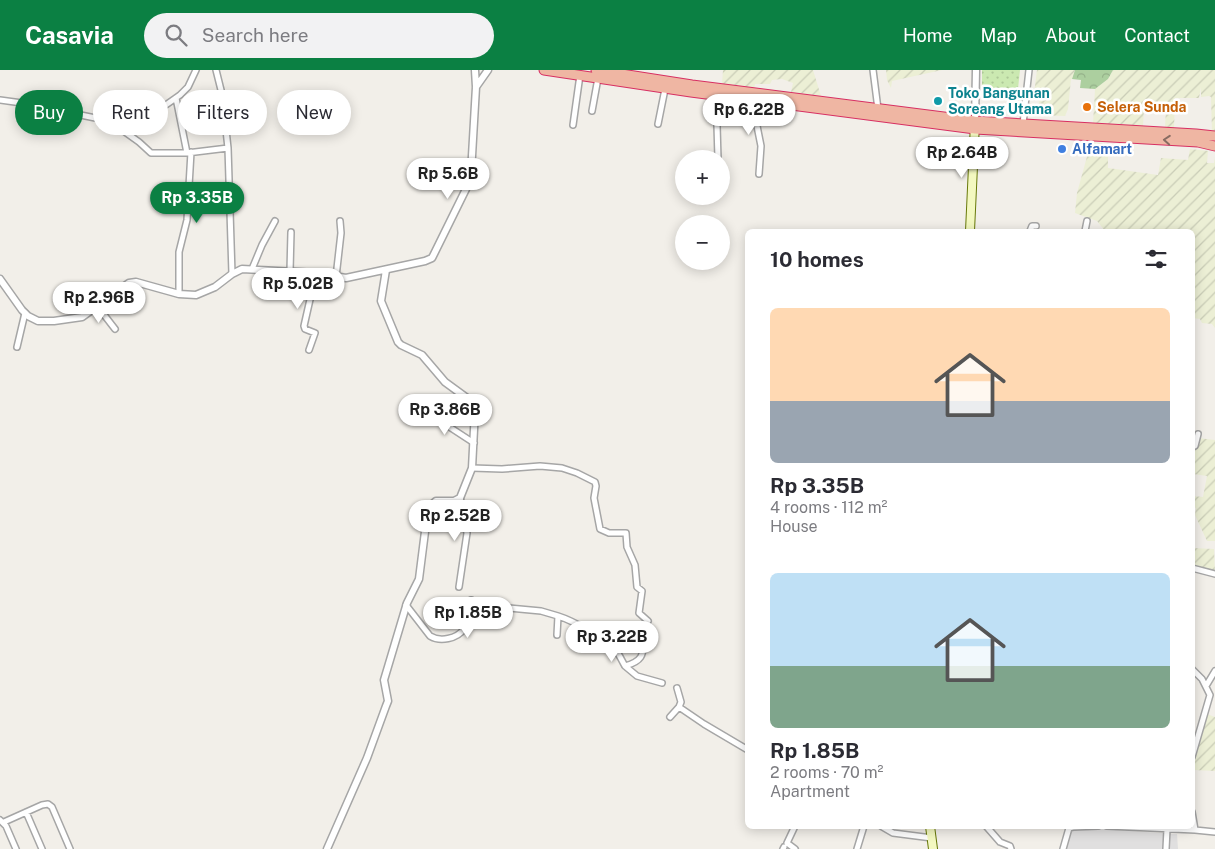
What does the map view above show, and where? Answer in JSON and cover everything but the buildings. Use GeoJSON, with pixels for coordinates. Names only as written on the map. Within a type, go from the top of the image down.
{"type":"FeatureCollection","features":[{"type":"Feature","properties":{"kind":"highway"},"geometry":{"type":"LineString","coordinates":[[544,70],[580,75],[620,75],[728,93],[878,109],[975,125],[1023,124],[1215,136]]}},
{"type":"Feature","properties":{"kind":"highway"},"geometry":{"type":"LineString","coordinates":[[620,75],[665,88],[718,96],[728,93],[759,101],[975,125],[1198,142],[1215,146]]}},
{"type":"Feature","properties":{"kind":"main road"},"geometry":{"type":"LineString","coordinates":[[970,229],[975,125]]}},
{"type":"Feature","properties":{"kind":"main road"},"geometry":{"type":"LineString","coordinates":[[930,829],[933,849]]}},
{"type":"Feature","properties":{"kind":"street"},"geometry":{"type":"LineString","coordinates":[[216,70],[221,90]]}},
{"type":"Feature","properties":{"kind":"street"},"geometry":{"type":"LineString","coordinates":[[0,279],[25,313],[38,321],[65,321],[81,318],[122,287],[132,282],[180,294],[196,295],[204,293],[224,282],[232,274],[240,270],[316,273],[341,278],[386,270],[432,258],[472,173],[476,87],[474,70]]}},
{"type":"Feature","properties":{"kind":"street"},"geometry":{"type":"LineString","coordinates":[[476,87],[488,70]]}},
{"type":"Feature","properties":{"kind":"street"},"geometry":{"type":"LineString","coordinates":[[873,70],[878,109]]}},
{"type":"Feature","properties":{"kind":"street"},"geometry":{"type":"LineString","coordinates":[[975,125],[976,70]]}},
{"type":"Feature","properties":{"kind":"street"},"geometry":{"type":"LineString","coordinates":[[1023,124],[1029,70]]}},
{"type":"Feature","properties":{"kind":"street"},"geometry":{"type":"LineString","coordinates":[[168,104],[188,87],[195,71]]}},
{"type":"Feature","properties":{"kind":"street"},"geometry":{"type":"LineString","coordinates":[[592,111],[597,74]]}},
{"type":"Feature","properties":{"kind":"street"},"geometry":{"type":"LineString","coordinates":[[572,125],[580,75]]}},
{"type":"Feature","properties":{"kind":"street"},"geometry":{"type":"LineString","coordinates":[[658,124],[665,88]]}},
{"type":"Feature","properties":{"kind":"street"},"geometry":{"type":"LineString","coordinates":[[718,96],[718,150]]}},
{"type":"Feature","properties":{"kind":"street"},"geometry":{"type":"LineString","coordinates":[[176,98],[189,152],[187,220],[179,252],[180,294]]}},
{"type":"Feature","properties":{"kind":"street"},"geometry":{"type":"LineString","coordinates":[[0,100],[93,118]]}},
{"type":"Feature","properties":{"kind":"street"},"geometry":{"type":"LineString","coordinates":[[759,101],[756,121],[761,146],[759,174]]}},
{"type":"Feature","properties":{"kind":"street"},"geometry":{"type":"LineString","coordinates":[[130,135],[152,154],[228,148]]}},
{"type":"Feature","properties":{"kind":"street"},"geometry":{"type":"LineString","coordinates":[[227,135],[232,274]]}},
{"type":"Feature","properties":{"kind":"street"},"geometry":{"type":"LineString","coordinates":[[252,270],[274,221]]}},
{"type":"Feature","properties":{"kind":"street"},"geometry":{"type":"LineString","coordinates":[[336,277],[341,233],[340,221]]}},
{"type":"Feature","properties":{"kind":"street"},"geometry":{"type":"LineString","coordinates":[[1085,229],[1087,221]]}},
{"type":"Feature","properties":{"kind":"street"},"geometry":{"type":"LineString","coordinates":[[1031,229],[1032,226],[1036,226]]}},
{"type":"Feature","properties":{"kind":"street"},"geometry":{"type":"LineString","coordinates":[[290,271],[291,232]]}},
{"type":"Feature","properties":{"kind":"street"},"geometry":{"type":"LineString","coordinates":[[386,270],[381,301],[391,329],[401,345],[422,355],[446,382],[473,403],[475,410],[472,468],[460,498],[463,510],[461,518],[467,533],[459,587]]}},
{"type":"Feature","properties":{"kind":"street"},"geometry":{"type":"LineString","coordinates":[[308,350],[315,333],[305,329],[304,326],[316,273]]}},
{"type":"Feature","properties":{"kind":"street"},"geometry":{"type":"LineString","coordinates":[[98,307],[115,329]]}},
{"type":"Feature","properties":{"kind":"street"},"geometry":{"type":"LineString","coordinates":[[17,347],[25,313]]}},
{"type":"Feature","properties":{"kind":"street"},"geometry":{"type":"LineString","coordinates":[[428,413],[474,443]]}},
{"type":"Feature","properties":{"kind":"street"},"geometry":{"type":"LineString","coordinates":[[1195,446],[1198,434]]}},
{"type":"Feature","properties":{"kind":"street"},"geometry":{"type":"LineString","coordinates":[[472,468],[502,469],[540,466],[562,468],[578,473],[595,482],[594,498],[600,530],[609,533],[626,533],[627,547],[635,565],[637,587],[642,591],[639,613],[648,621]]}},
{"type":"Feature","properties":{"kind":"street"},"geometry":{"type":"LineString","coordinates":[[327,849],[367,758],[388,700],[384,680],[406,605],[419,579],[428,508],[436,501],[460,498]]}},
{"type":"Feature","properties":{"kind":"street"},"geometry":{"type":"LineString","coordinates":[[1195,569],[1215,574]]}},
{"type":"Feature","properties":{"kind":"street"},"geometry":{"type":"LineString","coordinates":[[406,605],[430,636],[439,640],[452,638],[464,629],[471,600]]}},
{"type":"Feature","properties":{"kind":"street"},"geometry":{"type":"LineString","coordinates":[[470,610],[504,620],[509,608],[540,611],[575,622],[617,652],[625,666],[637,676],[662,683]]}},
{"type":"Feature","properties":{"kind":"street"},"geometry":{"type":"LineString","coordinates":[[557,634],[558,616]]}},
{"type":"Feature","properties":{"kind":"street"},"geometry":{"type":"LineString","coordinates":[[625,666],[640,658],[644,651],[645,634],[651,632]]}},
{"type":"Feature","properties":{"kind":"street"},"geometry":{"type":"LineString","coordinates":[[1206,686],[1215,670]]}},
{"type":"Feature","properties":{"kind":"street"},"geometry":{"type":"LineString","coordinates":[[1195,673],[1210,692],[1195,747]]}},
{"type":"Feature","properties":{"kind":"street"},"geometry":{"type":"LineString","coordinates":[[670,718],[681,702],[677,688]]}},
{"type":"Feature","properties":{"kind":"street"},"geometry":{"type":"LineString","coordinates":[[679,706],[704,724],[745,748]]}},
{"type":"Feature","properties":{"kind":"street"},"geometry":{"type":"LineString","coordinates":[[0,830],[3,823],[45,804],[52,807],[70,849]]}},
{"type":"Feature","properties":{"kind":"street"},"geometry":{"type":"LineString","coordinates":[[26,812],[42,849]]}},
{"type":"Feature","properties":{"kind":"street"},"geometry":{"type":"LineString","coordinates":[[3,823],[16,849]]}},
{"type":"Feature","properties":{"kind":"street"},"geometry":{"type":"LineString","coordinates":[[794,829],[787,843],[795,849]]}},
{"type":"Feature","properties":{"kind":"street"},"geometry":{"type":"LineString","coordinates":[[857,849],[863,829]]}},
{"type":"Feature","properties":{"kind":"street"},"geometry":{"type":"LineString","coordinates":[[886,829],[893,833],[932,838]]}},
{"type":"Feature","properties":{"kind":"street"},"geometry":{"type":"LineString","coordinates":[[989,829],[1000,842],[1010,846],[1011,849]]}},
{"type":"Feature","properties":{"kind":"street"},"geometry":{"type":"LineString","coordinates":[[1063,849],[1069,829]]}},
{"type":"Feature","properties":{"kind":"street"},"geometry":{"type":"LineString","coordinates":[[1166,849],[1167,829],[1215,832]]}},
{"type":"Feature","properties":{"kind":"shaded area"},"geometry":{"type":"Polygon","coordinates":[[[1070,829],[1102,829],[1177,834],[1178,849],[1066,849],[1070,829]]]}},
{"type":"Feature","properties":{"kind":"green space"},"geometry":{"type":"Polygon","coordinates":[[[723,70],[813,70],[821,96],[791,92],[793,83],[782,79],[772,80],[770,84],[755,84],[754,90],[722,84],[723,70]]]}},
{"type":"Feature","properties":{"kind":"green space"},"geometry":{"type":"Polygon","coordinates":[[[886,70],[942,70],[892,81],[891,88],[887,80],[886,70]]]}},
{"type":"Feature","properties":{"kind":"green space"},"geometry":{"type":"Polygon","coordinates":[[[982,70],[1020,70],[1017,98],[982,96],[982,70]]]}},
{"type":"Feature","properties":{"kind":"green space"},"geometry":{"type":"Polygon","coordinates":[[[1037,70],[1075,70],[1071,79],[1068,109],[1065,116],[1039,115],[1040,95],[1034,94],[1037,70]]]}},
{"type":"Feature","properties":{"kind":"green space"},"geometry":{"type":"Polygon","coordinates":[[[1075,70],[1113,70],[1108,79],[1095,89],[1080,88],[1081,80],[1072,79],[1075,70]]]}},
{"type":"Feature","properties":{"kind":"green space"},"geometry":{"type":"Polygon","coordinates":[[[1113,70],[1215,70],[1215,134],[1212,133],[1211,97],[1201,97],[1201,87],[1199,98],[1175,98],[1174,129],[1165,127],[1166,109],[1144,108],[1143,126],[1093,124],[1095,89],[1108,79],[1113,70]]]}},
{"type":"Feature","properties":{"kind":"green space"},"geometry":{"type":"Polygon","coordinates":[[[1091,142],[1108,144],[1108,168],[1158,175],[1161,158],[1188,160],[1190,149],[1208,151],[1207,163],[1214,163],[1215,157],[1215,328],[1212,324],[1202,323],[1200,319],[1195,318],[1195,229],[1103,229],[1097,221],[1075,213],[1077,193],[1091,142]]]}},
{"type":"Feature","properties":{"kind":"green space"},"geometry":{"type":"Polygon","coordinates":[[[1198,438],[1215,440],[1215,541],[1207,541],[1195,515],[1195,496],[1203,497],[1207,476],[1195,474],[1198,438]]]}},
{"type":"Feature","properties":{"kind":"green space"},"geometry":{"type":"Polygon","coordinates":[[[1195,548],[1214,549],[1215,574],[1195,569],[1195,548]]]}},
{"type":"Feature","properties":{"kind":"green space"},"geometry":{"type":"Polygon","coordinates":[[[1204,713],[1215,717],[1215,771],[1195,770],[1195,752],[1204,713]]]}},
{"type":"Feature","properties":{"kind":"place","name":"Toko Bangunan Soreang Utama"},"geometry":{"type":"Point","coordinates":[938,101]}},
{"type":"Feature","properties":{"kind":"place","name":"Selera Sunda"},"geometry":{"type":"Point","coordinates":[1087,107]}},
{"type":"Feature","properties":{"kind":"place","name":"Alfamart"},"geometry":{"type":"Point","coordinates":[1062,149]}}]}
